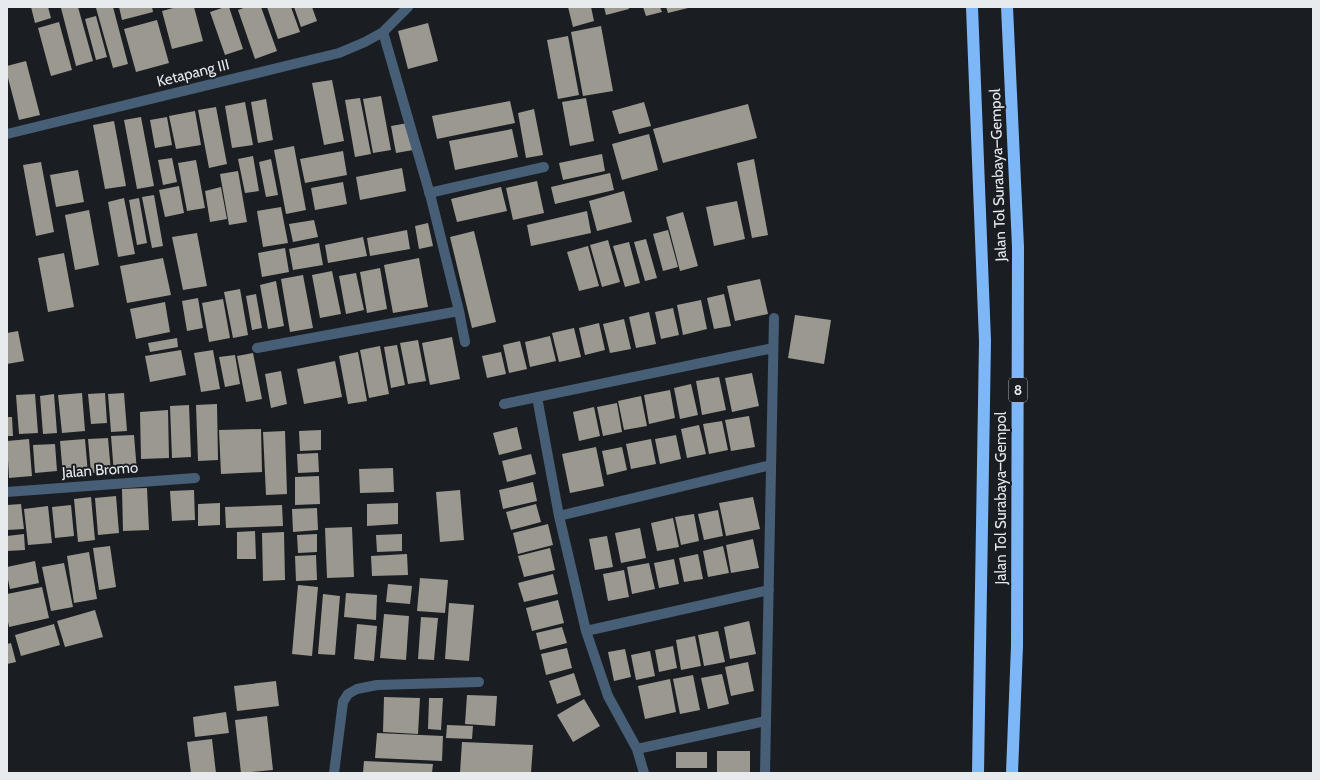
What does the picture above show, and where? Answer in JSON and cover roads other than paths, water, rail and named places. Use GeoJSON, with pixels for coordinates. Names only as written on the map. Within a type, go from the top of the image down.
{"type":"FeatureCollection","features":[{"type":"Feature","properties":{"kind":"highway","name":"Jalan Tol Surabaya–Gempol"},"geometry":{"type":"LineString","coordinates":[[972,7],[985,341],[978,773]]}},
{"type":"Feature","properties":{"kind":"highway","name":"Jalan Tol Surabaya–Gempol"},"geometry":{"type":"LineString","coordinates":[[1007,7],[1018,247],[1017,646],[1012,773]]}},
{"type":"Feature","properties":{"kind":"street","name":"Ketapang III"},"geometry":{"type":"LineString","coordinates":[[7,134],[339,53],[365,42],[383,32],[408,7]]}},
{"type":"Feature","properties":{"kind":"street"},"geometry":{"type":"LineString","coordinates":[[383,32],[429,193],[459,311],[465,342]]}},
{"type":"Feature","properties":{"kind":"street"},"geometry":{"type":"LineString","coordinates":[[429,193],[544,167]]}},
{"type":"Feature","properties":{"kind":"street"},"geometry":{"type":"LineString","coordinates":[[257,348],[459,311]]}},
{"type":"Feature","properties":{"kind":"street"},"geometry":{"type":"LineString","coordinates":[[765,773],[774,318]]}},
{"type":"Feature","properties":{"kind":"street"},"geometry":{"type":"LineString","coordinates":[[504,404],[773,348]]}},
{"type":"Feature","properties":{"kind":"street"},"geometry":{"type":"LineString","coordinates":[[537,397],[558,516],[586,631],[608,696],[638,749],[644,773]]}},
{"type":"Feature","properties":{"kind":"street"},"geometry":{"type":"LineString","coordinates":[[558,516],[771,465]]}},
{"type":"Feature","properties":{"kind":"street","name":"Jalan Bromo"},"geometry":{"type":"LineString","coordinates":[[7,492],[195,478]]}},
{"type":"Feature","properties":{"kind":"street"},"geometry":{"type":"LineString","coordinates":[[586,631],[769,590]]}},
{"type":"Feature","properties":{"kind":"street"},"geometry":{"type":"LineString","coordinates":[[334,773],[343,702],[348,694],[357,689],[377,684],[479,682]]}},
{"type":"Feature","properties":{"kind":"street"},"geometry":{"type":"LineString","coordinates":[[638,749],[766,721]]}}]}
